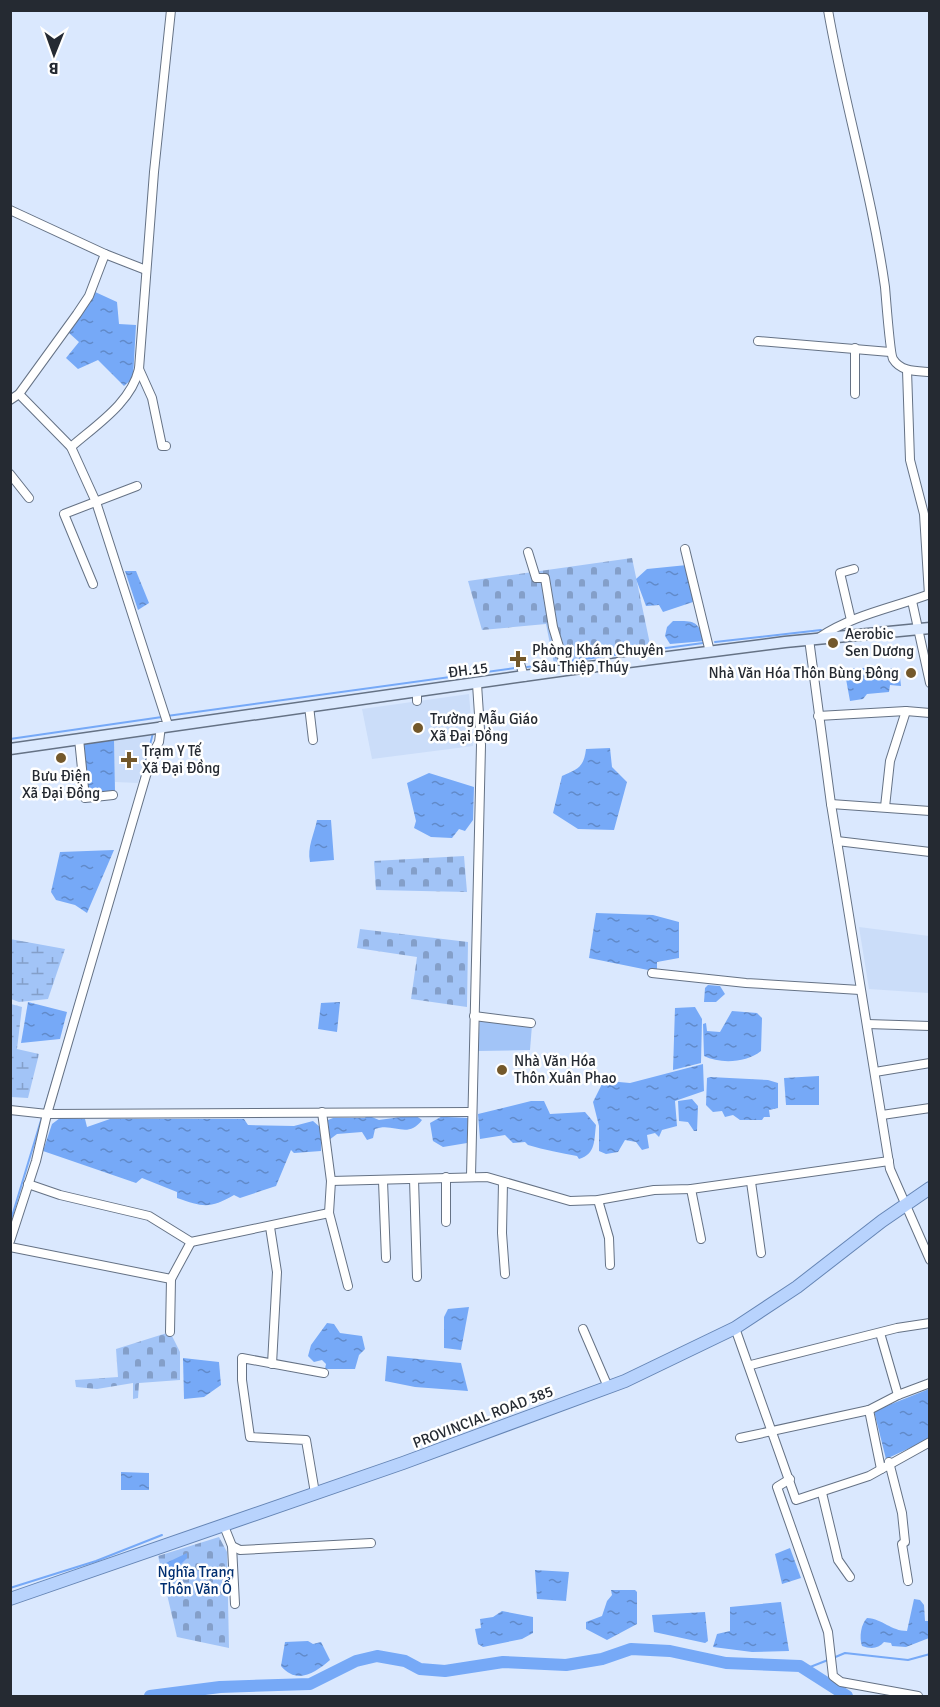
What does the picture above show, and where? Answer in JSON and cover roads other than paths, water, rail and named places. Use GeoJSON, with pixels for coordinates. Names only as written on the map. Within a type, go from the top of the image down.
{"type":"FeatureCollection","features":[{"type":"Feature","properties":{"kind":"main road","name":"ĐH.15"},"geometry":{"type":"LineString","coordinates":[[10,748],[27,748],[78,739],[127,734],[164,725],[309,706],[417,696],[566,670],[814,639],[930,628]]}},
{"type":"Feature","properties":{"kind":"main road","name":"PROVINCIAL ROAD 385"},"geometry":{"type":"LineString","coordinates":[[10,1599],[403,1464],[608,1387],[678,1357],[735,1328],[797,1287],[930,1188]]}},
{"type":"Feature","properties":{"kind":"street"},"geometry":{"type":"LineString","coordinates":[[71,447],[124,399],[136,380],[139,369],[146,270],[171,10]]}},
{"type":"Feature","properties":{"kind":"street"},"geometry":{"type":"LineString","coordinates":[[828,10],[838,70],[879,246],[891,332],[890,352],[898,365],[907,370],[930,372]]}},
{"type":"Feature","properties":{"kind":"street"},"geometry":{"type":"LineString","coordinates":[[10,210],[105,254],[146,270]]}},
{"type":"Feature","properties":{"kind":"street"},"geometry":{"type":"LineString","coordinates":[[10,400],[19,394],[78,314],[105,254]]}},
{"type":"Feature","properties":{"kind":"street"},"geometry":{"type":"LineString","coordinates":[[758,341],[890,352]]}},
{"type":"Feature","properties":{"kind":"street"},"geometry":{"type":"LineString","coordinates":[[855,348],[855,394]]}},
{"type":"Feature","properties":{"kind":"street"},"geometry":{"type":"LineString","coordinates":[[139,369],[152,398],[162,446],[166,446]]}},
{"type":"Feature","properties":{"kind":"street"},"geometry":{"type":"LineString","coordinates":[[907,370],[910,460],[924,514],[929,595],[851,620],[814,639],[818,716],[888,1161],[930,1260]]}},
{"type":"Feature","properties":{"kind":"street"},"geometry":{"type":"LineString","coordinates":[[10,1241],[152,755],[164,725],[96,502],[71,447],[19,394]]}},
{"type":"Feature","properties":{"kind":"street"},"geometry":{"type":"LineString","coordinates":[[10,474],[29,498]]}},
{"type":"Feature","properties":{"kind":"street"},"geometry":{"type":"LineString","coordinates":[[93,584],[64,514],[137,486]]}},
{"type":"Feature","properties":{"kind":"street"},"geometry":{"type":"LineString","coordinates":[[685,549],[710,652]]}},
{"type":"Feature","properties":{"kind":"street"},"geometry":{"type":"LineString","coordinates":[[528,552],[536,578],[545,578],[553,627],[566,670]]}},
{"type":"Feature","properties":{"kind":"street"},"geometry":{"type":"LineString","coordinates":[[851,620],[840,573],[854,569]]}},
{"type":"Feature","properties":{"kind":"street"},"geometry":{"type":"LineString","coordinates":[[912,601],[930,683]]}},
{"type":"Feature","properties":{"kind":"street"},"geometry":{"type":"LineString","coordinates":[[520,663],[524,677]]}},
{"type":"Feature","properties":{"kind":"street"},"geometry":{"type":"LineString","coordinates":[[471,1176],[481,745],[477,684]]}},
{"type":"Feature","properties":{"kind":"street"},"geometry":{"type":"LineString","coordinates":[[309,706],[313,740]]}},
{"type":"Feature","properties":{"kind":"street"},"geometry":{"type":"LineString","coordinates":[[818,716],[906,711],[930,713]]}},
{"type":"Feature","properties":{"kind":"street"},"geometry":{"type":"LineString","coordinates":[[885,807],[890,761],[906,711]]}},
{"type":"Feature","properties":{"kind":"street"},"geometry":{"type":"LineString","coordinates":[[78,739],[85,798],[113,795]]}},
{"type":"Feature","properties":{"kind":"street"},"geometry":{"type":"LineString","coordinates":[[831,804],[930,811]]}},
{"type":"Feature","properties":{"kind":"street"},"geometry":{"type":"LineString","coordinates":[[837,841],[930,852]]}},
{"type":"Feature","properties":{"kind":"street"},"geometry":{"type":"LineString","coordinates":[[854,954],[863,953]]}},
{"type":"Feature","properties":{"kind":"street"},"geometry":{"type":"LineString","coordinates":[[652,973],[746,983],[860,990]]}},
{"type":"Feature","properties":{"kind":"street"},"geometry":{"type":"LineString","coordinates":[[474,1016],[531,1023]]}},
{"type":"Feature","properties":{"kind":"street"},"geometry":{"type":"LineString","coordinates":[[867,1024],[930,1026]]}},
{"type":"Feature","properties":{"kind":"street"},"geometry":{"type":"LineString","coordinates":[[875,1071],[930,1063]]}},
{"type":"Feature","properties":{"kind":"street"},"geometry":{"type":"LineString","coordinates":[[882,1115],[930,1108]]}},
{"type":"Feature","properties":{"kind":"street"},"geometry":{"type":"LineString","coordinates":[[10,1110],[47,1114],[472,1112]]}},
{"type":"Feature","properties":{"kind":"street"},"geometry":{"type":"LineString","coordinates":[[322,1112],[331,1181],[329,1213],[348,1286]]}},
{"type":"Feature","properties":{"kind":"street"},"geometry":{"type":"LineString","coordinates":[[331,1181],[383,1181],[471,1176],[570,1200],[598,1200],[654,1190],[691,1189],[751,1182],[888,1161]]}},
{"type":"Feature","properties":{"kind":"street"},"geometry":{"type":"LineString","coordinates":[[446,1177],[446,1222]]}},
{"type":"Feature","properties":{"kind":"street"},"geometry":{"type":"LineString","coordinates":[[414,1179],[417,1276]]}},
{"type":"Feature","properties":{"kind":"street"},"geometry":{"type":"LineString","coordinates":[[383,1181],[386,1258]]}},
{"type":"Feature","properties":{"kind":"street"},"geometry":{"type":"LineString","coordinates":[[503,1182],[502,1233],[505,1274]]}},
{"type":"Feature","properties":{"kind":"street"},"geometry":{"type":"LineString","coordinates":[[751,1182],[760,1253]]}},
{"type":"Feature","properties":{"kind":"street"},"geometry":{"type":"LineString","coordinates":[[28,1184],[60,1195],[149,1216],[191,1242],[329,1213]]}},
{"type":"Feature","properties":{"kind":"street"},"geometry":{"type":"LineString","coordinates":[[691,1189],[701,1239]]}},
{"type":"Feature","properties":{"kind":"street"},"geometry":{"type":"LineString","coordinates":[[598,1200],[609,1238],[610,1265]]}},
{"type":"Feature","properties":{"kind":"street"},"geometry":{"type":"LineString","coordinates":[[270,1227],[277,1272],[272,1364]]}},
{"type":"Feature","properties":{"kind":"street"},"geometry":{"type":"LineString","coordinates":[[170,1332],[171,1279],[191,1242]]}},
{"type":"Feature","properties":{"kind":"street"},"geometry":{"type":"LineString","coordinates":[[10,1247],[171,1279]]}},
{"type":"Feature","properties":{"kind":"street"},"geometry":{"type":"LineString","coordinates":[[751,1365],[930,1323]]}},
{"type":"Feature","properties":{"kind":"street"},"geometry":{"type":"LineString","coordinates":[[735,1328],[751,1365],[796,1500],[822,1493],[881,1469],[930,1442]]}},
{"type":"Feature","properties":{"kind":"street"},"geometry":{"type":"LineString","coordinates":[[583,1329],[608,1387]]}},
{"type":"Feature","properties":{"kind":"street"},"geometry":{"type":"LineString","coordinates":[[880,1333],[898,1395]]}},
{"type":"Feature","properties":{"kind":"street"},"geometry":{"type":"LineString","coordinates":[[315,1493],[306,1440],[250,1437],[242,1380],[242,1358],[324,1373]]}},
{"type":"Feature","properties":{"kind":"street"},"geometry":{"type":"LineString","coordinates":[[740,1438],[868,1410],[930,1383]]}},
{"type":"Feature","properties":{"kind":"street"},"geometry":{"type":"LineString","coordinates":[[868,1410],[881,1469]]}},
{"type":"Feature","properties":{"kind":"street"},"geometry":{"type":"LineString","coordinates":[[890,1462],[903,1513],[905,1542],[902,1544],[908,1581]]}},
{"type":"Feature","properties":{"kind":"street"},"geometry":{"type":"LineString","coordinates":[[790,1479],[777,1486],[828,1632],[833,1676],[842,1682],[918,1696]]}},
{"type":"Feature","properties":{"kind":"street"},"geometry":{"type":"LineString","coordinates":[[822,1493],[838,1560],[850,1577]]}},
{"type":"Feature","properties":{"kind":"street"},"geometry":{"type":"LineString","coordinates":[[224,1526],[232,1546],[235,1604]]}},
{"type":"Feature","properties":{"kind":"street"},"geometry":{"type":"LineString","coordinates":[[232,1546],[240,1550],[254,1551],[371,1543]]}},
{"type":"Feature","properties":{"kind":"water"},"geometry":{"type":"Polygon","coordinates":[[[93,291],[117,302],[119,324],[136,325],[133,378],[124,386],[98,360],[78,369],[66,358],[79,342],[69,333],[93,291]]]}},
{"type":"Feature","properties":{"kind":"water"},"geometry":{"type":"Polygon","coordinates":[[[687,565],[693,602],[663,612],[659,605],[646,606],[636,579],[647,569],[687,565]]]}},
{"type":"Feature","properties":{"kind":"water"},"geometry":{"type":"Polygon","coordinates":[[[125,571],[136,571],[149,603],[138,610],[125,571]]]}},
{"type":"Feature","properties":{"kind":"water"},"geometry":{"type":"Polygon","coordinates":[[[673,621],[694,623],[700,629],[705,641],[670,644],[665,636],[667,627],[673,621]]]}},
{"type":"Feature","properties":{"kind":"water"},"geometry":{"type":"Polygon","coordinates":[[[844,668],[899,668],[901,686],[890,685],[889,692],[867,694],[863,699],[850,701],[844,668]]]}},
{"type":"Feature","properties":{"kind":"water"},"geometry":{"type":"Polygon","coordinates":[[[114,738],[115,791],[88,791],[82,742],[114,738]]]}},
{"type":"Feature","properties":{"kind":"water"},"geometry":{"type":"Polygon","coordinates":[[[610,748],[612,767],[627,782],[614,830],[578,829],[553,813],[562,776],[582,764],[586,749],[610,748]]]}},
{"type":"Feature","properties":{"kind":"water"},"geometry":{"type":"Polygon","coordinates":[[[429,773],[474,787],[473,820],[465,831],[459,829],[452,838],[431,837],[414,828],[416,821],[407,783],[429,773]]]}},
{"type":"Feature","properties":{"kind":"water"},"geometry":{"type":"Polygon","coordinates":[[[317,820],[331,820],[334,860],[310,862],[310,846],[317,820]]]}},
{"type":"Feature","properties":{"kind":"water"},"geometry":{"type":"Polygon","coordinates":[[[114,850],[87,913],[75,905],[56,900],[51,892],[60,852],[114,850]]]}},
{"type":"Feature","properties":{"kind":"water"},"geometry":{"type":"Polygon","coordinates":[[[596,913],[653,915],[679,922],[679,958],[657,962],[657,970],[653,971],[589,958],[596,913]]]}},
{"type":"Feature","properties":{"kind":"water"},"geometry":{"type":"Polygon","coordinates":[[[708,985],[720,986],[725,994],[716,1002],[704,1002],[705,988],[708,985]]]}},
{"type":"Feature","properties":{"kind":"water"},"geometry":{"type":"Polygon","coordinates":[[[28,1002],[67,1012],[60,1039],[21,1043],[28,1002]]]}},
{"type":"Feature","properties":{"kind":"water"},"geometry":{"type":"Polygon","coordinates":[[[340,1002],[337,1032],[318,1029],[321,1003],[340,1002]]]}},
{"type":"Feature","properties":{"kind":"water"},"geometry":{"type":"Polygon","coordinates":[[[695,1007],[702,1019],[701,1063],[673,1070],[675,1008],[695,1007]]]}},
{"type":"Feature","properties":{"kind":"water"},"geometry":{"type":"Polygon","coordinates":[[[732,1011],[757,1013],[762,1018],[761,1051],[748,1058],[733,1061],[710,1059],[704,1056],[703,1024],[706,1023],[707,1031],[720,1032],[732,1011]]]}},
{"type":"Feature","properties":{"kind":"water"},"geometry":{"type":"Polygon","coordinates":[[[703,1064],[704,1091],[675,1101],[677,1126],[662,1130],[659,1137],[655,1133],[647,1135],[649,1148],[642,1150],[636,1142],[625,1140],[618,1152],[606,1154],[599,1151],[599,1126],[593,1102],[602,1084],[608,1081],[630,1083],[703,1064]]]}},
{"type":"Feature","properties":{"kind":"water"},"geometry":{"type":"Polygon","coordinates":[[[819,1076],[819,1105],[786,1105],[784,1078],[819,1076]]]}},
{"type":"Feature","properties":{"kind":"water"},"geometry":{"type":"Polygon","coordinates":[[[707,1078],[768,1080],[778,1083],[778,1108],[769,1110],[770,1117],[764,1117],[762,1120],[740,1120],[733,1115],[725,1117],[722,1111],[713,1112],[706,1105],[707,1078]]]}},
{"type":"Feature","properties":{"kind":"water"},"geometry":{"type":"Polygon","coordinates":[[[692,1099],[698,1106],[697,1131],[694,1131],[688,1122],[679,1121],[678,1101],[692,1099]]]}},
{"type":"Feature","properties":{"kind":"water"},"geometry":{"type":"Polygon","coordinates":[[[531,1101],[544,1101],[550,1114],[585,1112],[596,1125],[593,1146],[589,1154],[579,1159],[577,1156],[534,1147],[525,1142],[513,1143],[505,1135],[480,1139],[478,1114],[531,1101]]]}},
{"type":"Feature","properties":{"kind":"water"},"geometry":{"type":"Polygon","coordinates":[[[446,1114],[447,1117],[468,1118],[467,1143],[443,1147],[433,1141],[430,1123],[446,1114]]]}},
{"type":"Feature","properties":{"kind":"water"},"geometry":{"type":"Polygon","coordinates":[[[367,1115],[379,1120],[415,1115],[422,1120],[416,1126],[406,1130],[388,1127],[375,1129],[373,1138],[367,1140],[362,1132],[337,1134],[329,1140],[328,1120],[365,1118],[367,1115]]]}},
{"type":"Feature","properties":{"kind":"water"},"geometry":{"type":"Polygon","coordinates":[[[60,1118],[85,1119],[87,1127],[110,1119],[244,1119],[248,1125],[294,1126],[313,1121],[321,1128],[321,1151],[294,1153],[291,1150],[276,1186],[240,1198],[234,1195],[219,1203],[200,1205],[177,1198],[177,1192],[142,1178],[136,1183],[43,1151],[52,1124],[60,1118]]]}},
{"type":"Feature","properties":{"kind":"water"},"geometry":{"type":"Polygon","coordinates":[[[469,1307],[461,1350],[444,1348],[444,1317],[448,1309],[469,1307]]]}},
{"type":"Feature","properties":{"kind":"water"},"geometry":{"type":"Polygon","coordinates":[[[327,1323],[334,1324],[340,1333],[362,1336],[365,1349],[359,1355],[355,1369],[325,1369],[326,1364],[322,1360],[314,1362],[308,1356],[311,1345],[327,1323]]]}},
{"type":"Feature","properties":{"kind":"water"},"geometry":{"type":"Polygon","coordinates":[[[387,1356],[461,1363],[468,1391],[415,1387],[385,1381],[387,1356]]]}},
{"type":"Feature","properties":{"kind":"water"},"geometry":{"type":"Polygon","coordinates":[[[183,1358],[219,1362],[221,1385],[204,1397],[184,1399],[183,1358]]]}},
{"type":"Feature","properties":{"kind":"water"},"geometry":{"type":"Polygon","coordinates":[[[929,1389],[929,1439],[886,1459],[874,1411],[929,1389]]]}},
{"type":"Feature","properties":{"kind":"water"},"geometry":{"type":"Polygon","coordinates":[[[121,1472],[149,1473],[149,1490],[121,1490],[121,1472]]]}},
{"type":"Feature","properties":{"kind":"water"},"geometry":{"type":"Polygon","coordinates":[[[790,1548],[801,1578],[782,1584],[775,1554],[790,1548]]]}},
{"type":"Feature","properties":{"kind":"water"},"geometry":{"type":"Polygon","coordinates":[[[187,1553],[187,1558],[181,1564],[183,1570],[167,1572],[166,1563],[187,1553]]]}},
{"type":"Feature","properties":{"kind":"water"},"geometry":{"type":"Polygon","coordinates":[[[535,1570],[569,1572],[566,1601],[537,1599],[535,1570]]]}},
{"type":"Feature","properties":{"kind":"water"},"geometry":{"type":"Polygon","coordinates":[[[611,1590],[635,1590],[637,1592],[637,1624],[607,1640],[586,1629],[586,1622],[602,1616],[607,1601],[612,1595],[611,1590]]]}},
{"type":"Feature","properties":{"kind":"water"},"geometry":{"type":"Polygon","coordinates":[[[914,1599],[920,1600],[924,1605],[925,1621],[929,1621],[929,1638],[906,1647],[892,1646],[891,1643],[884,1642],[874,1648],[862,1646],[861,1631],[867,1618],[907,1631],[914,1599]]]}},
{"type":"Feature","properties":{"kind":"water"},"geometry":{"type":"Polygon","coordinates":[[[781,1602],[789,1651],[752,1652],[713,1647],[717,1634],[730,1631],[730,1607],[781,1602]]]}},
{"type":"Feature","properties":{"kind":"water"},"geometry":{"type":"Polygon","coordinates":[[[502,1611],[533,1617],[533,1633],[522,1639],[483,1647],[478,1644],[475,1629],[481,1628],[480,1619],[493,1617],[502,1611]]]}},
{"type":"Feature","properties":{"kind":"water"},"geometry":{"type":"Polygon","coordinates":[[[705,1612],[708,1641],[705,1643],[654,1632],[652,1615],[705,1612]]]}},
{"type":"Feature","properties":{"kind":"water"},"geometry":{"type":"Polygon","coordinates":[[[308,1641],[313,1644],[321,1642],[330,1660],[306,1675],[293,1675],[287,1672],[281,1666],[285,1642],[308,1641]]]}},
{"type":"Feature","properties":{"kind":"waterway"},"geometry":{"type":"LineString","coordinates":[[715,642],[821,630]]}},
{"type":"Feature","properties":{"kind":"waterway"},"geometry":{"type":"LineString","coordinates":[[570,661],[703,643]]}},
{"type":"Feature","properties":{"kind":"waterway"},"geometry":{"type":"LineString","coordinates":[[527,667],[557,663]]}},
{"type":"Feature","properties":{"kind":"waterway"},"geometry":{"type":"LineString","coordinates":[[167,716],[515,668]]}},
{"type":"Feature","properties":{"kind":"waterway"},"geometry":{"type":"LineString","coordinates":[[10,739],[162,717]]}},
{"type":"Feature","properties":{"kind":"waterway"},"geometry":{"type":"LineString","coordinates":[[140,783],[153,733]]}},
{"type":"Feature","properties":{"kind":"waterway"},"geometry":{"type":"LineString","coordinates":[[44,1111],[89,958]]}},
{"type":"Feature","properties":{"kind":"waterway"},"geometry":{"type":"LineString","coordinates":[[10,1223],[42,1117]]}},
{"type":"Feature","properties":{"kind":"waterway"},"geometry":{"type":"LineString","coordinates":[[10,1588],[96,1561],[162,1535]]}},
{"type":"Feature","properties":{"kind":"waterway"},"geometry":{"type":"LineString","coordinates":[[150,1696],[220,1687],[310,1684],[356,1661],[377,1656],[405,1661],[420,1669],[445,1671],[503,1662],[566,1665],[602,1659],[631,1649],[670,1651],[726,1663],[800,1666],[847,1696]]}},
{"type":"Feature","properties":{"kind":"waterway"},"geometry":{"type":"LineString","coordinates":[[833,1658],[845,1653],[908,1660],[930,1654]]}},
{"type":"Feature","properties":{"kind":"waterway"},"geometry":{"type":"LineString","coordinates":[[805,1669],[828,1660]]}},
{"type":"Feature","properties":{"kind":"place","name":"Aerobic Sen Dương"},"geometry":{"type":"Point","coordinates":[833,643]}},
{"type":"Feature","properties":{"kind":"place","name":"Phòng Khám Chuyên Sâu Thiệp Thúy"},"geometry":{"type":"Point","coordinates":[518,659]}},
{"type":"Feature","properties":{"kind":"place","name":"Nhà Văn Hóa Thôn Bùng Đông"},"geometry":{"type":"Point","coordinates":[911,673]}},
{"type":"Feature","properties":{"kind":"place","name":"Trường Mẫu Giáo Xã Đại Đồng"},"geometry":{"type":"Point","coordinates":[418,728]}},
{"type":"Feature","properties":{"kind":"place","name":"Bưu Điện Xã Đại Đồng"},"geometry":{"type":"Point","coordinates":[61,758]}},
{"type":"Feature","properties":{"kind":"place","name":"Trạm Y Tế Xã Đại Đồng"},"geometry":{"type":"Point","coordinates":[129,760]}},
{"type":"Feature","properties":{"kind":"place","name":"Nhà Văn Hóa Thôn Xuân Phao"},"geometry":{"type":"Point","coordinates":[502,1070]}},
{"type":"Feature","properties":{"kind":"park label","name":"Nghĩa Trang Thôn Văn Ổ"},"geometry":{"type":"Point","coordinates":[196,1580]}}]}
